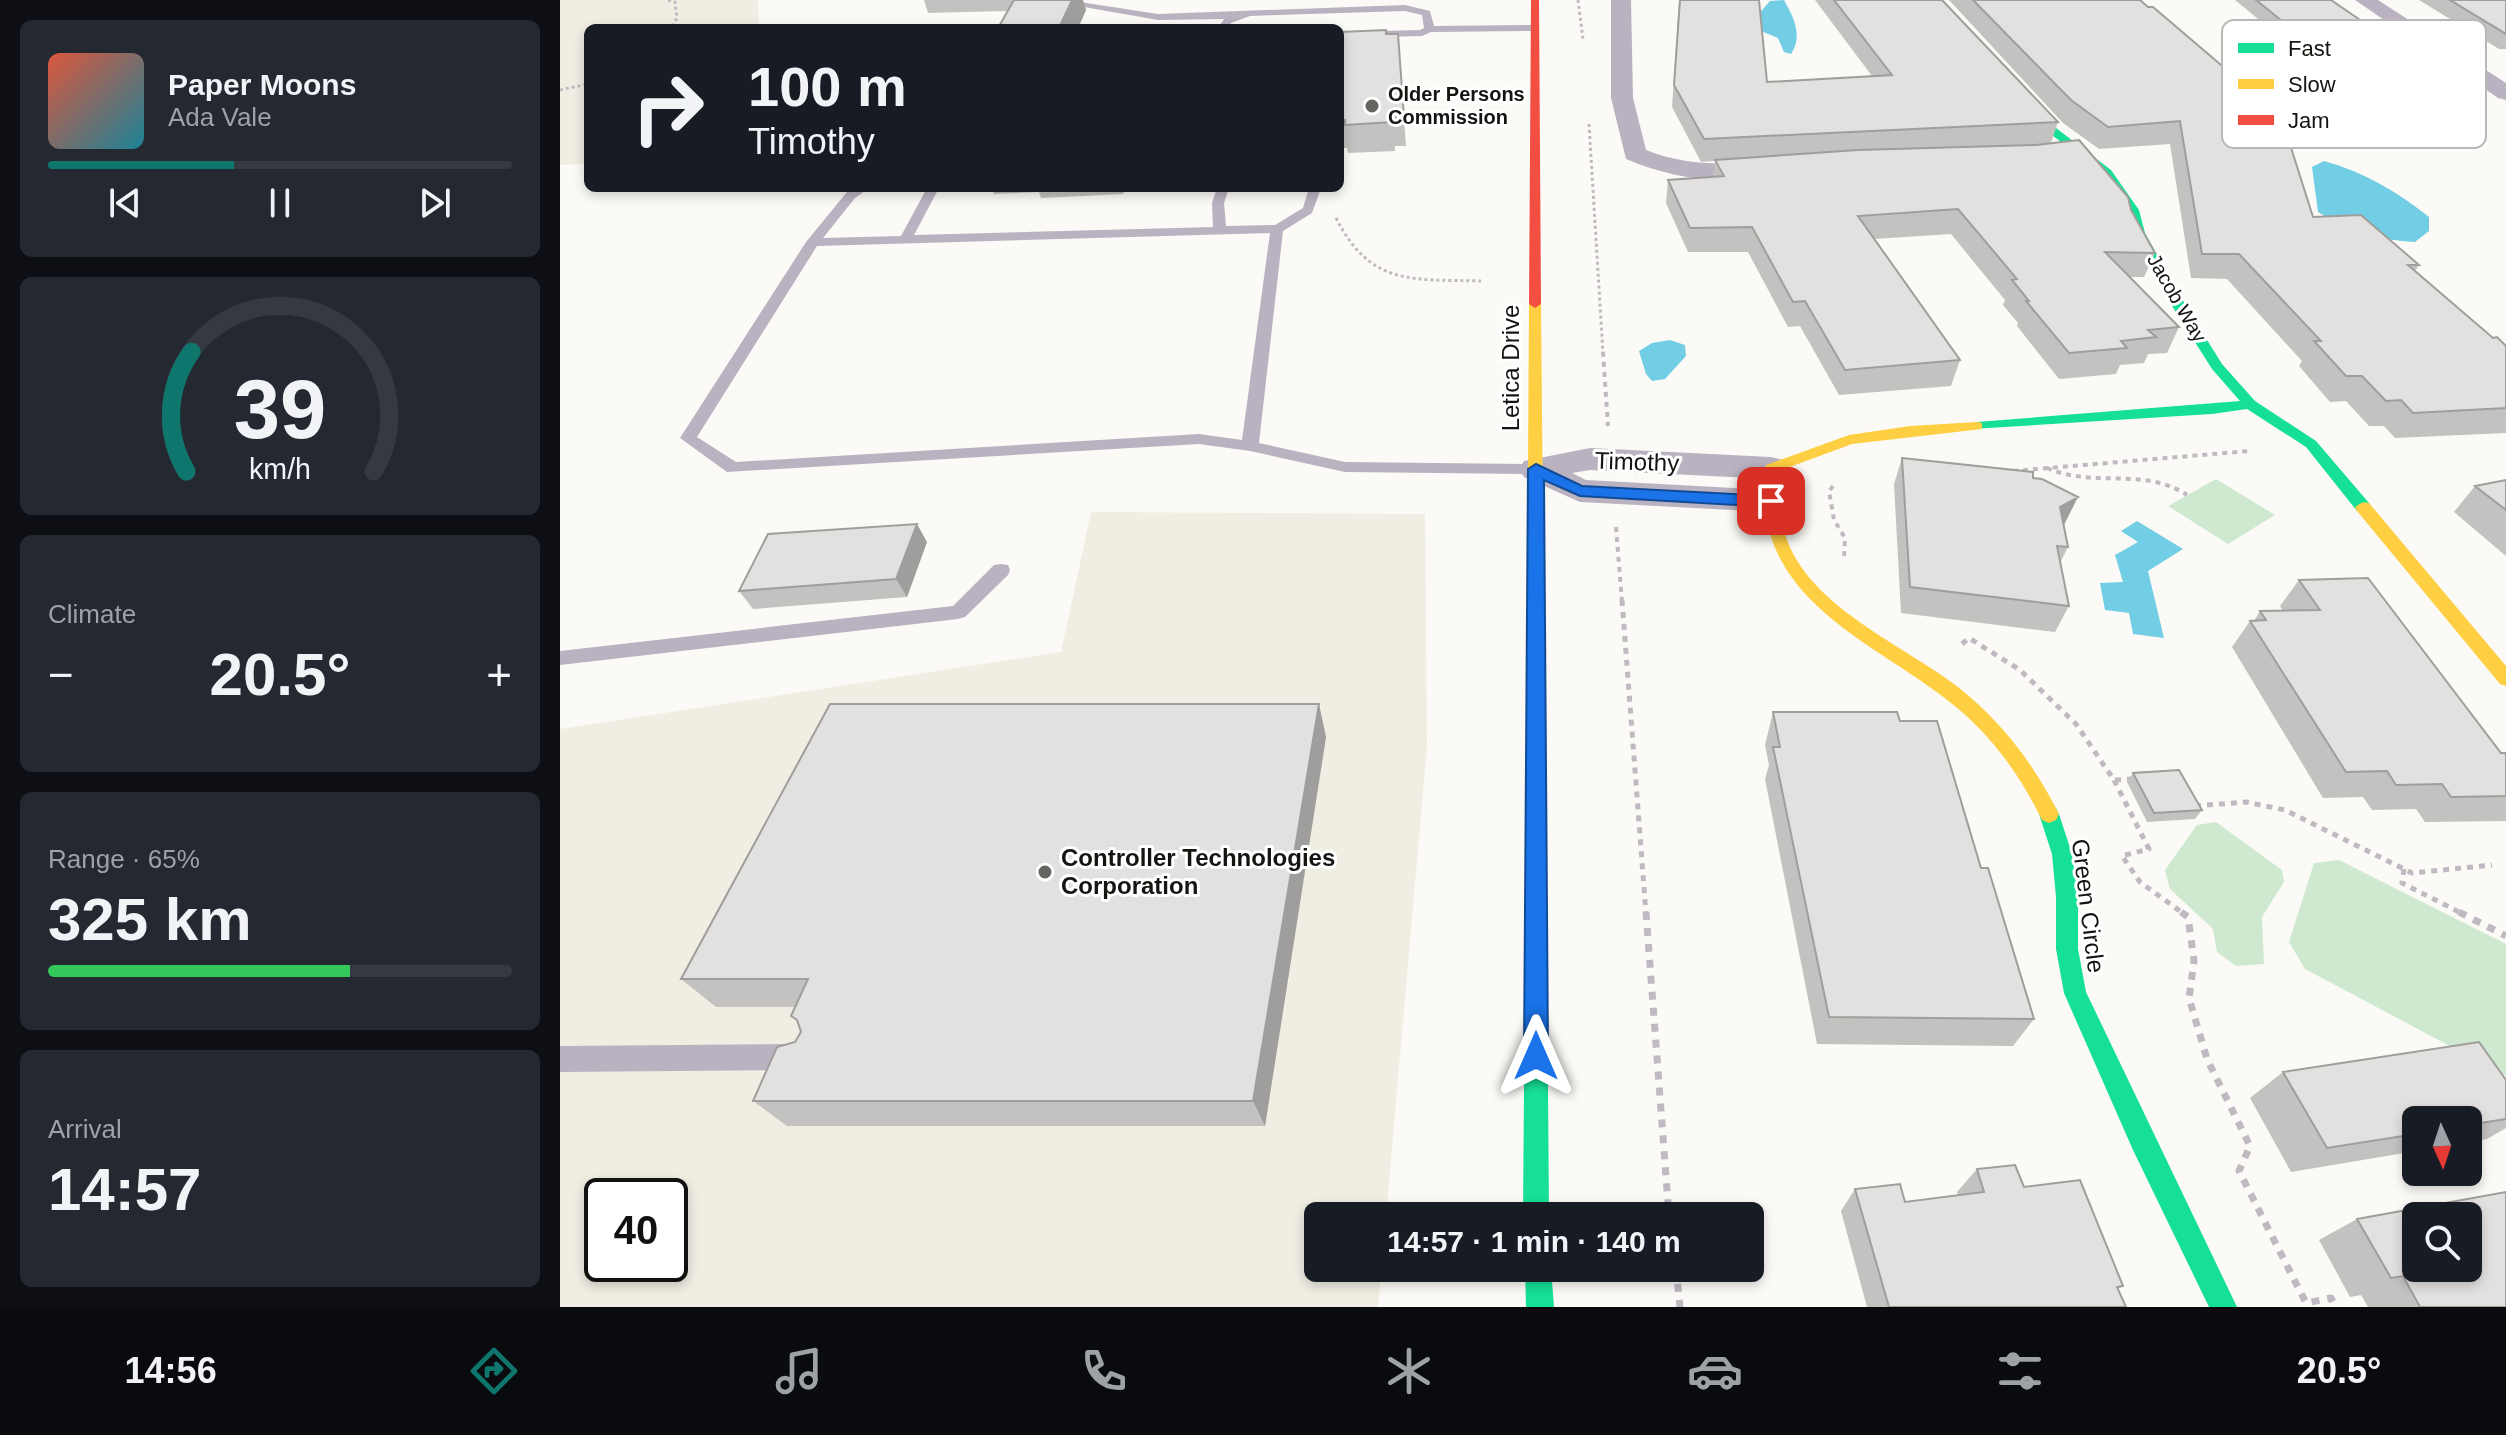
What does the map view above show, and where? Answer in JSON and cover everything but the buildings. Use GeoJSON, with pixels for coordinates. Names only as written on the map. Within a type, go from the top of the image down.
{"type":"FeatureCollection","features":[{"type":"Feature","properties":{"kind":"street","name":"Letica Drive"},"geometry":{"type":"LineString","coordinates":[[1535,0],[1536,1202]]}},
{"type":"Feature","properties":{"kind":"street"},"geometry":{"type":"LineString","coordinates":[[1621,0],[1622,98],[1635,154],[1668,169],[1697,172],[1790,167]]}},
{"type":"Feature","properties":{"kind":"street","name":"Jacob Way"},"geometry":{"type":"LineString","coordinates":[[1933,0],[2042,120],[2107,172],[2120,188],[2133,210],[2139,233],[2179,306],[2217,366],[2250,404]]}},
{"type":"Feature","properties":{"kind":"street"},"geometry":{"type":"LineString","coordinates":[[2365,0],[2395,20]]}},
{"type":"Feature","properties":{"kind":"street"},"geometry":{"type":"LineString","coordinates":[[2486,80],[2506,93]]}},
{"type":"Feature","properties":{"kind":"street"},"geometry":{"type":"LineString","coordinates":[[2054,156],[2080,153]]}},
{"type":"Feature","properties":{"kind":"street"},"geometry":{"type":"LineString","coordinates":[[2250,404],[2311,444],[2506,679]]}},
{"type":"Feature","properties":{"kind":"street","name":"Timothy"},"geometry":{"type":"LineString","coordinates":[[1536,469],[1580,491],[1612,476],[1771,485],[1849,440],[1910,431],[2212,410],[2250,404]]}},
{"type":"Feature","properties":{"kind":"street","name":"Green Circle"},"geometry":{"type":"LineString","coordinates":[[1771,485],[1780,543],[1821,601],[1860,633],[1912,663],[1952,693],[1996,734],[2026,771],[2048,811],[2062,854],[2067,897],[2067,949],[2075,993],[2142,1141],[2223,1307]]}},
{"type":"Feature","properties":{"kind":"street"},"geometry":{"type":"LineString","coordinates":[[1539,1282],[1540,1307]]}},
{"type":"Feature","properties":{"kind":"lane"},"geometry":{"type":"LineString","coordinates":[[1049,0],[1158,17],[1405,8],[1427,13],[1429,29]]}},
{"type":"Feature","properties":{"kind":"lane"},"geometry":{"type":"LineString","coordinates":[[1226,24],[1238,16]]}},
{"type":"Feature","properties":{"kind":"lane"},"geometry":{"type":"LineString","coordinates":[[1344,35],[1422,33],[1429,29],[1533,28]]}},
{"type":"Feature","properties":{"kind":"lane"},"geometry":{"type":"LineString","coordinates":[[856,192],[813,242],[688,438],[733,468],[1199,439],[1250,446],[1345,467],[1536,469]]}},
{"type":"Feature","properties":{"kind":"lane"},"geometry":{"type":"LineString","coordinates":[[905,240],[931,192]]}},
{"type":"Feature","properties":{"kind":"lane"},"geometry":{"type":"LineString","coordinates":[[1220,231],[1218,203],[1222,192]]}},
{"type":"Feature","properties":{"kind":"lane"},"geometry":{"type":"LineString","coordinates":[[813,242],[1277,229],[1302,218],[1314,204],[1315,192]]}},
{"type":"Feature","properties":{"kind":"lane"},"geometry":{"type":"LineString","coordinates":[[1250,446],[1277,229]]}},
{"type":"Feature","properties":{"kind":"lane"},"geometry":{"type":"LineString","coordinates":[[560,658],[958,612],[1001,570]]}},
{"type":"Feature","properties":{"kind":"lane"},"geometry":{"type":"LineString","coordinates":[[560,1059],[816,1057]]}},
{"type":"Feature","properties":{"kind":"path"},"geometry":{"type":"LineString","coordinates":[[668,0],[675,2],[677,18],[673,24]]}},
{"type":"Feature","properties":{"kind":"path"},"geometry":{"type":"LineString","coordinates":[[1578,0],[1583,42]]}},
{"type":"Feature","properties":{"kind":"path"},"geometry":{"type":"LineString","coordinates":[[560,90],[584,85]]}},
{"type":"Feature","properties":{"kind":"path"},"geometry":{"type":"LineString","coordinates":[[1588,121],[1668,1202]]}},
{"type":"Feature","properties":{"kind":"path"},"geometry":{"type":"LineString","coordinates":[[1335,218],[1362,258],[1381,270],[1414,277],[1481,281]]}},
{"type":"Feature","properties":{"kind":"path"},"geometry":{"type":"LineString","coordinates":[[2003,472],[2235,450],[2249,452],[2277,421]]}},
{"type":"Feature","properties":{"kind":"path"},"geometry":{"type":"LineString","coordinates":[[2046,468],[2066,478],[2088,481],[2163,481],[2187,495]]}},
{"type":"Feature","properties":{"kind":"path"},"geometry":{"type":"LineString","coordinates":[[1821,601],[1844,573],[1845,538],[1834,520],[1829,491],[1835,483]]}},
{"type":"Feature","properties":{"kind":"path"},"geometry":{"type":"LineString","coordinates":[[1958,648],[1969,638],[2020,670],[2076,724],[2114,780],[2149,849],[2122,856],[2140,882],[2188,917],[2194,961],[2189,998],[2207,1059],[2250,1146],[2239,1171],[2306,1303],[2331,1298],[2336,1307]]}},
{"type":"Feature","properties":{"kind":"path"},"geometry":{"type":"LineString","coordinates":[[2114,780],[2145,778]]}},
{"type":"Feature","properties":{"kind":"path"},"geometry":{"type":"LineString","coordinates":[[2190,798],[2196,808],[2246,802],[2285,810],[2412,873],[2492,865]]}},
{"type":"Feature","properties":{"kind":"path"},"geometry":{"type":"LineString","coordinates":[[2404,869],[2402,883],[2506,936]]}},
{"type":"Feature","properties":{"kind":"path"},"geometry":{"type":"LineString","coordinates":[[1677,1282],[1680,1307]]}},
{"type":"Feature","properties":{"kind":"shaded area"},"geometry":{"type":"Polygon","coordinates":[[[560,0],[758,0],[759,24],[584,24],[584,164],[560,165],[560,0]]]}},
{"type":"Feature","properties":{"kind":"shaded area"},"geometry":{"type":"Polygon","coordinates":[[[1091,512],[1425,514],[1427,747],[1387,1202],[1304,1202],[1304,1282],[1380,1282],[1378,1307],[560,1307],[560,729],[1061,652],[1091,512]]]}},
{"type":"Feature","properties":{"kind":"green space"},"geometry":{"type":"Polygon","coordinates":[[[2216,479],[2275,515],[2228,544],[2168,506],[2216,479]]]}},
{"type":"Feature","properties":{"kind":"green space"},"geometry":{"type":"Polygon","coordinates":[[[2216,822],[2282,870],[2284,882],[2262,917],[2264,964],[2236,966],[2217,952],[2213,929],[2170,889],[2165,870],[2197,825],[2216,822]]]}},
{"type":"Feature","properties":{"kind":"green space"},"geometry":{"type":"Polygon","coordinates":[[[2339,860],[2506,944],[2506,1076],[2305,969],[2289,942],[2314,863],[2339,860]]]}},
{"type":"Feature","properties":{"kind":"water"},"geometry":{"type":"Polygon","coordinates":[[[1784,0],[1797,34],[1791,54],[1784,52],[1778,38],[1756,29],[1756,17],[1770,1],[1784,0]]]}},
{"type":"Feature","properties":{"kind":"water"},"geometry":{"type":"Polygon","coordinates":[[[2324,161],[2379,183],[2404,199],[2429,217],[2429,231],[2415,242],[2388,239],[2354,231],[2318,212],[2312,167],[2324,161]]]}},
{"type":"Feature","properties":{"kind":"water"},"geometry":{"type":"Polygon","coordinates":[[[1670,340],[1685,345],[1686,356],[1665,379],[1652,381],[1646,374],[1639,351],[1652,343],[1670,340]]]}},
{"type":"Feature","properties":{"kind":"water"},"geometry":{"type":"Polygon","coordinates":[[[2137,521],[2183,549],[2148,571],[2164,638],[2133,634],[2129,613],[2105,610],[2100,583],[2123,582],[2115,555],[2138,542],[2121,531],[2137,521]]]}},
{"type":"Feature","properties":{"kind":"traffic: fast"},"geometry":{"type":"LineString","coordinates":[[1933,0],[2052,130],[2107,172],[2133,210],[2139,233],[2179,306],[2217,366],[2250,404],[2311,444],[2363,507]]}},
{"type":"Feature","properties":{"kind":"traffic: fast"},"geometry":{"type":"LineString","coordinates":[[1977,426],[2212,410],[2250,404]]}},
{"type":"Feature","properties":{"kind":"traffic: fast"},"geometry":{"type":"LineString","coordinates":[[2049,814],[2062,854],[2067,897],[2067,949],[2075,993],[2142,1141],[2223,1307]]}},
{"type":"Feature","properties":{"kind":"traffic: fast"},"geometry":{"type":"LineString","coordinates":[[1536,957],[1536,1202]]}},
{"type":"Feature","properties":{"kind":"traffic: fast"},"geometry":{"type":"LineString","coordinates":[[1539,1282],[1540,1307]]}},
{"type":"Feature","properties":{"kind":"traffic: slow"},"geometry":{"type":"LineString","coordinates":[[1535,304],[1536,957]]}},
{"type":"Feature","properties":{"kind":"traffic: slow"},"geometry":{"type":"LineString","coordinates":[[1977,426],[1849,440],[1771,468],[1775,522],[1784,552],[1813,590],[1858,632],[1932,677],[1972,710],[2009,748],[2038,791],[2049,814]]}},
{"type":"Feature","properties":{"kind":"traffic: slow"},"geometry":{"type":"LineString","coordinates":[[2363,507],[2506,679]]}},
{"type":"Feature","properties":{"kind":"traffic: jam"},"geometry":{"type":"LineString","coordinates":[[1535,0],[1535,304]]}},
{"type":"Feature","properties":{"kind":"place","name":"Older Persons Commission"},"geometry":{"type":"Point","coordinates":[1372,106]}},
{"type":"Feature","properties":{"kind":"place","name":"Controller Technologies Corporation"},"geometry":{"type":"Point","coordinates":[1045,872]}},
{"type":"Feature","properties":{"kind":"route"},"geometry":{"type":"LineString","coordinates":[[1536,1056],[1536,469],[1580,491],[1771,501]]}}]}
